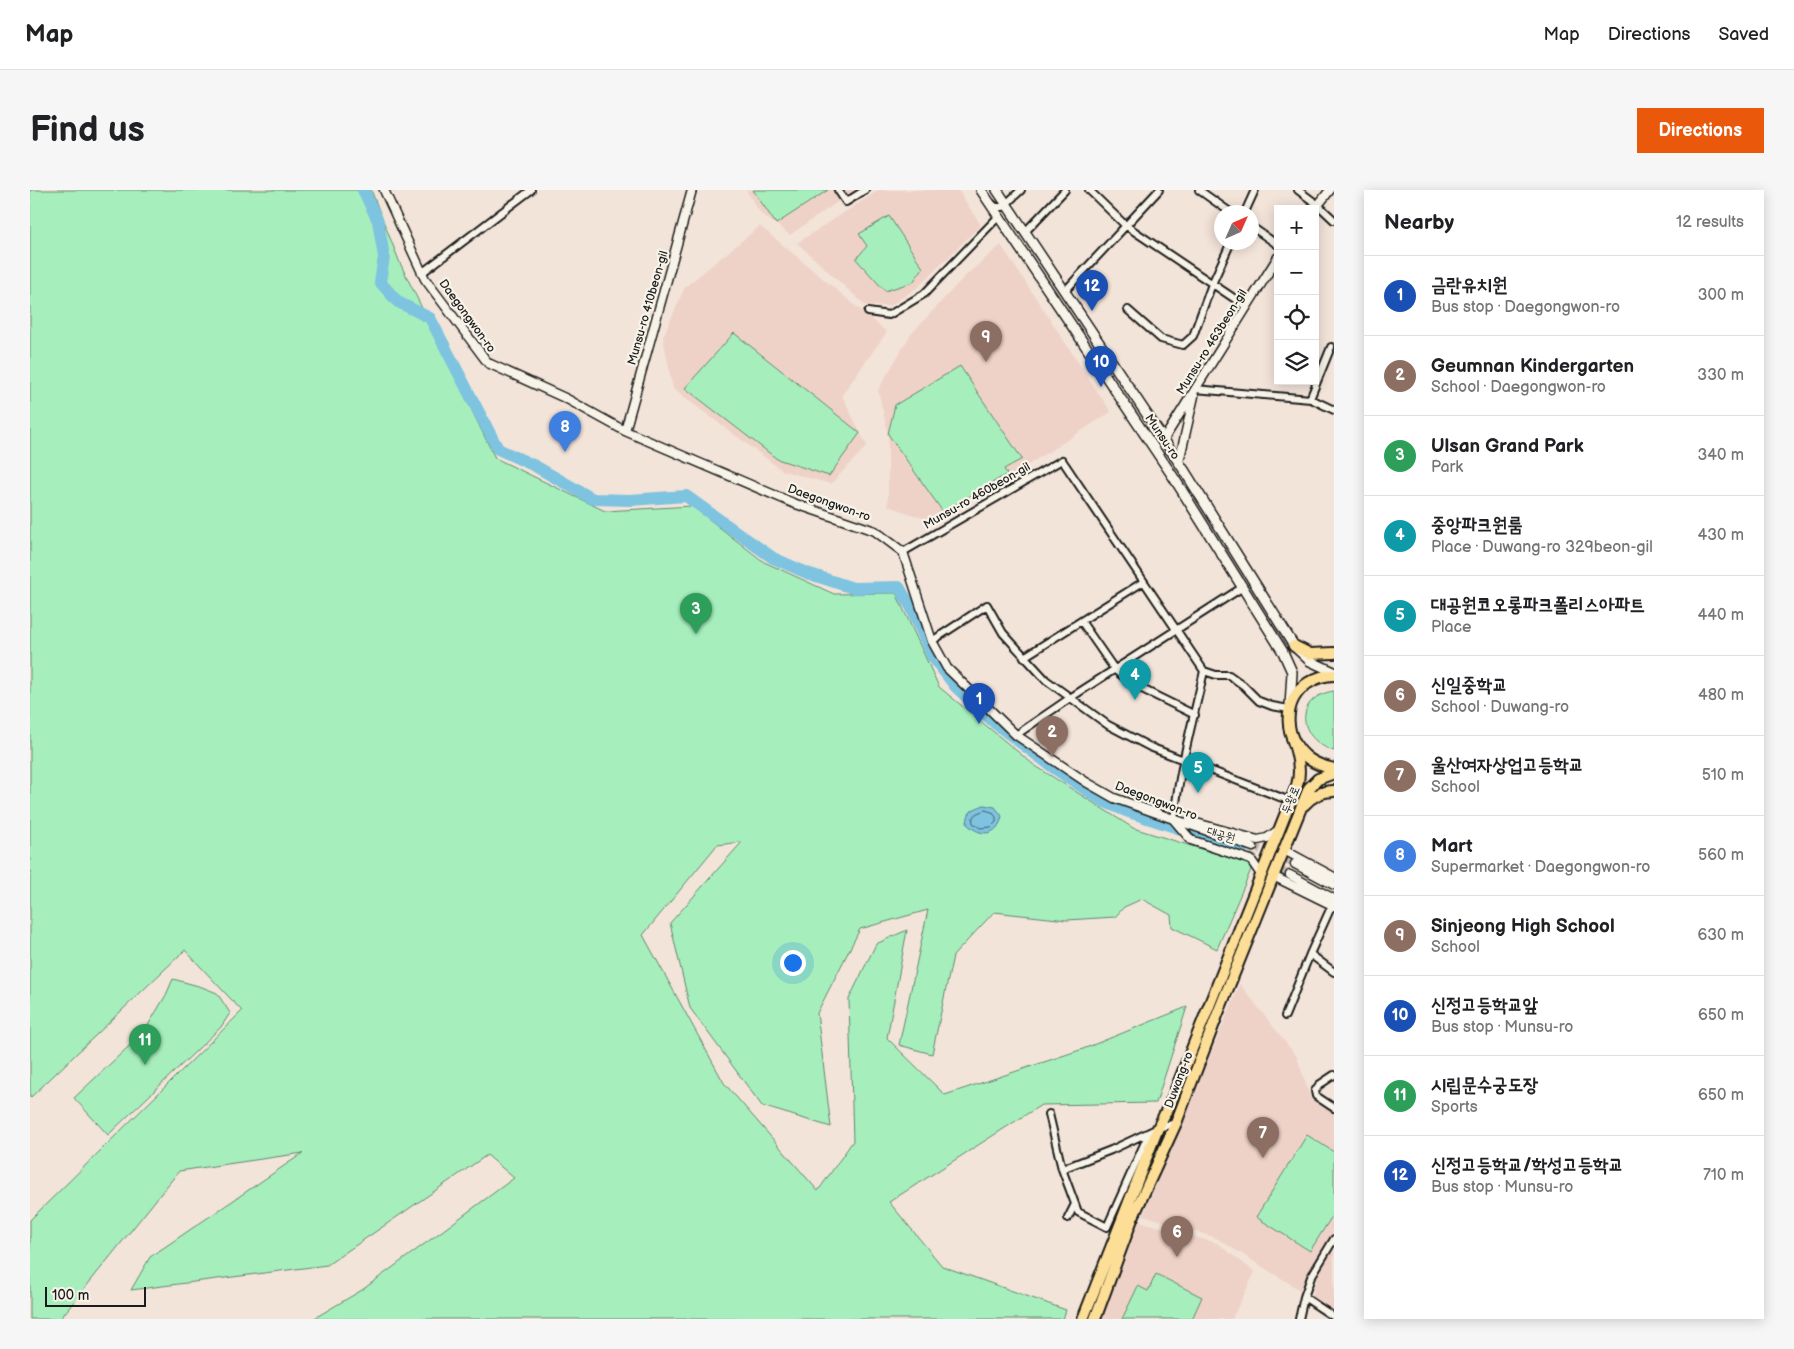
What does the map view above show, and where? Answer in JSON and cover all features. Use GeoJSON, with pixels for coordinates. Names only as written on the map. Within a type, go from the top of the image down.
{"type":"FeatureCollection","features":[{"type":"Feature","properties":{"kind":"main road","name":"Munsu-ro"},"geometry":{"type":"LineString","coordinates":[[981,190],[1139,424],[1279,644],[1290,666],[1292,687],[1289,708]]}},
{"type":"Feature","properties":{"kind":"main road","name":"Munsu-ro"},"geometry":{"type":"LineString","coordinates":[[997,190],[1179,462],[1294,646],[1310,661],[1332,673]]}},
{"type":"Feature","properties":{"kind":"main road"},"geometry":{"type":"LineString","coordinates":[[1029,261],[1023,249],[1025,244],[1032,245],[1040,254]]}},
{"type":"Feature","properties":{"kind":"main road"},"geometry":{"type":"LineString","coordinates":[[1121,399],[1130,408],[1136,409],[1138,405],[1132,391]]}},
{"type":"Feature","properties":{"kind":"main road"},"geometry":{"type":"LineString","coordinates":[[1139,424],[1153,437],[1164,439],[1161,453],[1163,461]]}},
{"type":"Feature","properties":{"kind":"main road"},"geometry":{"type":"LineString","coordinates":[[1294,646],[1310,654],[1334,653]]}},
{"type":"Feature","properties":{"kind":"main road"},"geometry":{"type":"LineString","coordinates":[[1083,1319],[1153,1131],[1172,1099],[1298,780],[1297,755],[1288,722],[1289,708],[1295,696],[1304,686],[1332,673]]}},
{"type":"Feature","properties":{"kind":"main road"},"geometry":{"type":"LineString","coordinates":[[1292,738],[1301,752],[1308,758],[1333,770]]}},
{"type":"Feature","properties":{"kind":"main road","name":"두왕로"},"geometry":{"type":"LineString","coordinates":[[1284,850],[1311,785],[1333,770]]}},
{"type":"Feature","properties":{"kind":"main road"},"geometry":{"type":"LineString","coordinates":[[1300,810],[1316,794],[1334,791]]}},
{"type":"Feature","properties":{"kind":"main road","name":"Duwang-ro"},"geometry":{"type":"LineString","coordinates":[[1095,1319],[1132,1219],[1176,1123],[1284,850]]}},
{"type":"Feature","properties":{"kind":"street","name":"Daegongwon-ro"},"geometry":{"type":"LineString","coordinates":[[384,190],[425,278],[488,363],[567,399],[625,431],[793,503],[875,531],[903,552],[932,641],[947,668],[1016,735],[1086,782],[1114,798],[1174,820],[1190,821],[1255,844]]}},
{"type":"Feature","properties":{"kind":"street"},"geometry":{"type":"LineString","coordinates":[[422,272],[531,190]]}},
{"type":"Feature","properties":{"kind":"street","name":"Munsu-ro 410beon-gil"},"geometry":{"type":"LineString","coordinates":[[625,431],[692,190]]}},
{"type":"Feature","properties":{"kind":"street"},"geometry":{"type":"LineString","coordinates":[[838,190],[846,202],[865,190]]}},
{"type":"Feature","properties":{"kind":"street"},"geometry":{"type":"LineString","coordinates":[[990,202],[998,208],[1007,204],[1021,190]]}},
{"type":"Feature","properties":{"kind":"street"},"geometry":{"type":"LineString","coordinates":[[1025,232],[1065,190]]}},
{"type":"Feature","properties":{"kind":"street"},"geometry":{"type":"LineString","coordinates":[[1089,190],[1125,226],[1247,307]]}},
{"type":"Feature","properties":{"kind":"street"},"geometry":{"type":"LineString","coordinates":[[1065,291],[1159,190]]}},
{"type":"Feature","properties":{"kind":"street"},"geometry":{"type":"LineString","coordinates":[[1199,190],[1220,205]]}},
{"type":"Feature","properties":{"kind":"street"},"geometry":{"type":"LineString","coordinates":[[1248,205],[1255,190]]}},
{"type":"Feature","properties":{"kind":"street"},"geometry":{"type":"LineString","coordinates":[[1298,190],[1314,205]]}},
{"type":"Feature","properties":{"kind":"street"},"geometry":{"type":"LineString","coordinates":[[1318,205],[1330,190]]}},
{"type":"Feature","properties":{"kind":"street"},"geometry":{"type":"LineString","coordinates":[[1319,209],[1334,220]]}},
{"type":"Feature","properties":{"kind":"street"},"geometry":{"type":"LineString","coordinates":[[868,312],[889,315],[924,294],[999,216]]}},
{"type":"Feature","properties":{"kind":"street"},"geometry":{"type":"LineString","coordinates":[[1259,232],[1274,242]]}},
{"type":"Feature","properties":{"kind":"street"},"geometry":{"type":"LineString","coordinates":[[1128,310],[1161,338],[1183,345],[1193,336],[1212,284],[1227,250]]}},
{"type":"Feature","properties":{"kind":"street","name":"Munsu-ro 463beon-gil"},"geometry":{"type":"LineString","coordinates":[[1164,439],[1274,263]]}},
{"type":"Feature","properties":{"kind":"street"},"geometry":{"type":"LineString","coordinates":[[1310,399],[1331,347]]}},
{"type":"Feature","properties":{"kind":"street"},"geometry":{"type":"LineString","coordinates":[[1179,462],[1195,389],[1310,399],[1334,410]]}},
{"type":"Feature","properties":{"kind":"street","name":"Munsu-ro 460beon-gil"},"geometry":{"type":"LineString","coordinates":[[903,552],[1062,460],[1143,582]]}},
{"type":"Feature","properties":{"kind":"street"},"geometry":{"type":"LineString","coordinates":[[1024,657],[1143,582],[1204,671],[1229,675],[1243,685],[1258,701],[1272,706],[1289,708]]}},
{"type":"Feature","properties":{"kind":"street"},"geometry":{"type":"LineString","coordinates":[[1016,735],[1070,698],[1243,587]]}},
{"type":"Feature","properties":{"kind":"street"},"geometry":{"type":"LineString","coordinates":[[932,641],[987,605],[1003,633],[1046,680],[1108,725],[1150,747],[1290,801]]}},
{"type":"Feature","properties":{"kind":"street"},"geometry":{"type":"LineString","coordinates":[[1081,621],[1115,670],[1132,684],[1195,715]]}},
{"type":"Feature","properties":{"kind":"street"},"geometry":{"type":"LineString","coordinates":[[1204,671],[1177,788],[1174,820],[1191,840],[1250,858],[1260,873]]}},
{"type":"Feature","properties":{"kind":"street"},"geometry":{"type":"LineString","coordinates":[[1250,858],[1256,850],[1255,844],[1278,831]]}},
{"type":"Feature","properties":{"kind":"street"},"geometry":{"type":"LineString","coordinates":[[1284,850],[1334,877]]}},
{"type":"Feature","properties":{"kind":"street"},"geometry":{"type":"LineString","coordinates":[[1295,864],[1334,885]]}},
{"type":"Feature","properties":{"kind":"street"},"geometry":{"type":"LineString","coordinates":[[1290,875],[1333,903]]}},
{"type":"Feature","properties":{"kind":"street"},"geometry":{"type":"LineString","coordinates":[[1273,876],[1333,903]]}},
{"type":"Feature","properties":{"kind":"street"},"geometry":{"type":"LineString","coordinates":[[1285,1016],[1333,903]]}},
{"type":"Feature","properties":{"kind":"street"},"geometry":{"type":"LineString","coordinates":[[1310,954],[1334,972]]}},
{"type":"Feature","properties":{"kind":"street"},"geometry":{"type":"LineString","coordinates":[[1334,1075],[1319,1085],[1315,1091],[1316,1096],[1334,1108]]}},
{"type":"Feature","properties":{"kind":"street"},"geometry":{"type":"LineString","coordinates":[[1049,1114],[1062,1169],[1078,1212],[1107,1227],[1153,1131]]}},
{"type":"Feature","properties":{"kind":"street"},"geometry":{"type":"LineString","coordinates":[[1062,1169],[1176,1123]]}},
{"type":"Feature","properties":{"kind":"street"},"geometry":{"type":"LineString","coordinates":[[1068,1218],[1076,1204]]}},
{"type":"Feature","properties":{"kind":"street"},"geometry":{"type":"LineString","coordinates":[[1299,1319],[1311,1277],[1334,1239]]}},
{"type":"Feature","properties":{"kind":"street"},"geometry":{"type":"LineString","coordinates":[[1304,1297],[1334,1317]]}},
{"type":"Feature","properties":{"kind":"shaded area"},"geometry":{"type":"Polygon","coordinates":[[[746,190],[855,190],[790,235],[761,214],[746,190]]]}},
{"type":"Feature","properties":{"kind":"shaded area"},"geometry":{"type":"Polygon","coordinates":[[[879,190],[958,190],[981,225],[918,287],[890,306],[866,306],[797,243],[879,190]]]}},
{"type":"Feature","properties":{"kind":"shaded area"},"geometry":{"type":"Polygon","coordinates":[[[760,226],[887,332],[842,395],[867,446],[831,484],[783,471],[673,389],[663,337],[685,287],[760,226]]]}},
{"type":"Feature","properties":{"kind":"shaded area"},"geometry":{"type":"Polygon","coordinates":[[[1001,245],[1111,412],[937,523],[888,506],[888,434],[878,390],[911,334],[964,277],[1001,245]]]}},
{"type":"Feature","properties":{"kind":"shaded area"},"geometry":{"type":"Polygon","coordinates":[[[1240,984],[1297,1057],[1311,1099],[1334,1113],[1334,1231],[1300,1290],[1216,1238],[1143,1215],[1240,984]]]}},
{"type":"Feature","properties":{"kind":"shaded area"},"geometry":{"type":"Polygon","coordinates":[[[1132,1219],[1217,1243],[1255,1272],[1232,1319],[1095,1319],[1132,1219]]]}},
{"type":"Feature","properties":{"kind":"shaded area"},"geometry":{"type":"Polygon","coordinates":[[[1334,1248],[1334,1311],[1328,1309],[1312,1297],[1317,1276],[1334,1248]]]}},
{"type":"Feature","properties":{"kind":"green space"},"geometry":{"type":"Polygon","coordinates":[[[30,190],[371,190],[400,263],[495,458],[605,511],[692,506],[764,562],[834,594],[896,593],[939,687],[1034,765],[1133,828],[1253,865],[1217,949],[1172,927],[1171,915],[1142,899],[1124,907],[1115,917],[1067,920],[994,912],[953,956],[932,1054],[899,1045],[928,910],[860,929],[817,1013],[831,1127],[762,1106],[690,1008],[670,923],[742,842],[717,845],[643,935],[724,1083],[818,1191],[853,1141],[849,999],[876,944],[907,930],[887,1038],[945,1095],[1083,1049],[1187,1007],[1156,1103],[1041,1105],[889,1202],[942,1266],[1066,1310],[1063,1319],[313,1319],[362,1290],[514,1178],[487,1155],[327,1265],[131,1290],[150,1257],[303,1153],[179,1171],[60,1319],[30,1319],[30,1220],[242,1011],[185,950],[30,1098],[30,877],[32,872],[30,871],[30,190]]]}},
{"type":"Feature","properties":{"kind":"green space"},"geometry":{"type":"Polygon","coordinates":[[[753,190],[828,190],[776,224],[753,190]]]}},
{"type":"Feature","properties":{"kind":"green space"},"geometry":{"type":"Polygon","coordinates":[[[889,216],[923,268],[913,282],[885,291],[856,259],[867,246],[859,234],[889,216]]]}},
{"type":"Feature","properties":{"kind":"green space"},"geometry":{"type":"Polygon","coordinates":[[[734,333],[860,433],[829,476],[777,459],[685,388],[734,333]]]}},
{"type":"Feature","properties":{"kind":"green space"},"geometry":{"type":"Polygon","coordinates":[[[960,366],[1022,459],[1004,469],[1007,474],[943,512],[888,434],[895,405],[960,366]]]}},
{"type":"Feature","properties":{"kind":"green space"},"geometry":{"type":"Polygon","coordinates":[[[1334,691],[1334,751],[1322,745],[1313,737],[1307,728],[1305,719],[1306,709],[1312,701],[1321,695],[1334,691]]]}},
{"type":"Feature","properties":{"kind":"green space"},"geometry":{"type":"Polygon","coordinates":[[[173,979],[217,993],[230,1013],[221,1027],[108,1135],[74,1098],[144,1032],[166,995],[173,979]]]}},
{"type":"Feature","properties":{"kind":"green space"},"geometry":{"type":"Polygon","coordinates":[[[1307,1135],[1334,1152],[1334,1213],[1310,1251],[1256,1217],[1307,1135]]]}},
{"type":"Feature","properties":{"kind":"green space"},"geometry":{"type":"Polygon","coordinates":[[[1156,1274],[1202,1297],[1192,1319],[1122,1319],[1138,1286],[1148,1291],[1156,1274]]]}},
{"type":"Feature","properties":{"kind":"water"},"geometry":{"type":"Polygon","coordinates":[[[984,805],[995,807],[1002,816],[997,828],[988,833],[977,831],[967,824],[971,811],[984,805]]]}},
{"type":"Feature","properties":{"kind":"waterway"},"geometry":{"type":"LineString","coordinates":[[363,190],[378,221],[384,257],[380,282],[398,302],[430,318],[498,449],[535,466],[593,499],[630,500],[686,496],[773,558],[807,573],[853,588],[899,587],[911,607],[932,656],[956,687],[996,724],[1054,768],[1103,801],[1126,811],[1242,849]]}},
{"type":"Feature","properties":{"kind":"tunnel"},"geometry":{"type":"LineString","coordinates":[[1253,847],[1295,864]]}},
{"type":"Feature","properties":{"kind":"tunnel"},"geometry":{"type":"LineString","coordinates":[[1249,856],[1290,875]]}},
{"type":"Feature","properties":{"kind":"place","name":"신정고등학교/학성고등학교"},"geometry":{"type":"Point","coordinates":[1092,311]}},
{"type":"Feature","properties":{"kind":"place","name":"Sinjeong High School"},"geometry":{"type":"Point","coordinates":[986,362]}},
{"type":"Feature","properties":{"kind":"place","name":"신정고등학교앞"},"geometry":{"type":"Point","coordinates":[1101,387]}},
{"type":"Feature","properties":{"kind":"place","name":"Mart"},"geometry":{"type":"Point","coordinates":[565,452]}},
{"type":"Feature","properties":{"kind":"place","name":"Ulsan Grand Park"},"geometry":{"type":"Point","coordinates":[696,634]}},
{"type":"Feature","properties":{"kind":"place","name":"중앙파크원룸"},"geometry":{"type":"Point","coordinates":[1135,700]}},
{"type":"Feature","properties":{"kind":"place","name":"금란유치원"},"geometry":{"type":"Point","coordinates":[979,724]}},
{"type":"Feature","properties":{"kind":"place","name":"Geumnan Kindergarten"},"geometry":{"type":"Point","coordinates":[1052,757]}},
{"type":"Feature","properties":{"kind":"place","name":"대공원코오롱파크폴리스아파트"},"geometry":{"type":"Point","coordinates":[1198,793]}},
{"type":"Feature","properties":{"kind":"place","name":"시립문수궁도장"},"geometry":{"type":"Point","coordinates":[145,1065]}},
{"type":"Feature","properties":{"kind":"place","name":"울산여자상업고등학교"},"geometry":{"type":"Point","coordinates":[1263,1158]}},
{"type":"Feature","properties":{"kind":"place","name":"신일중학교"},"geometry":{"type":"Point","coordinates":[1177,1257]}}]}
